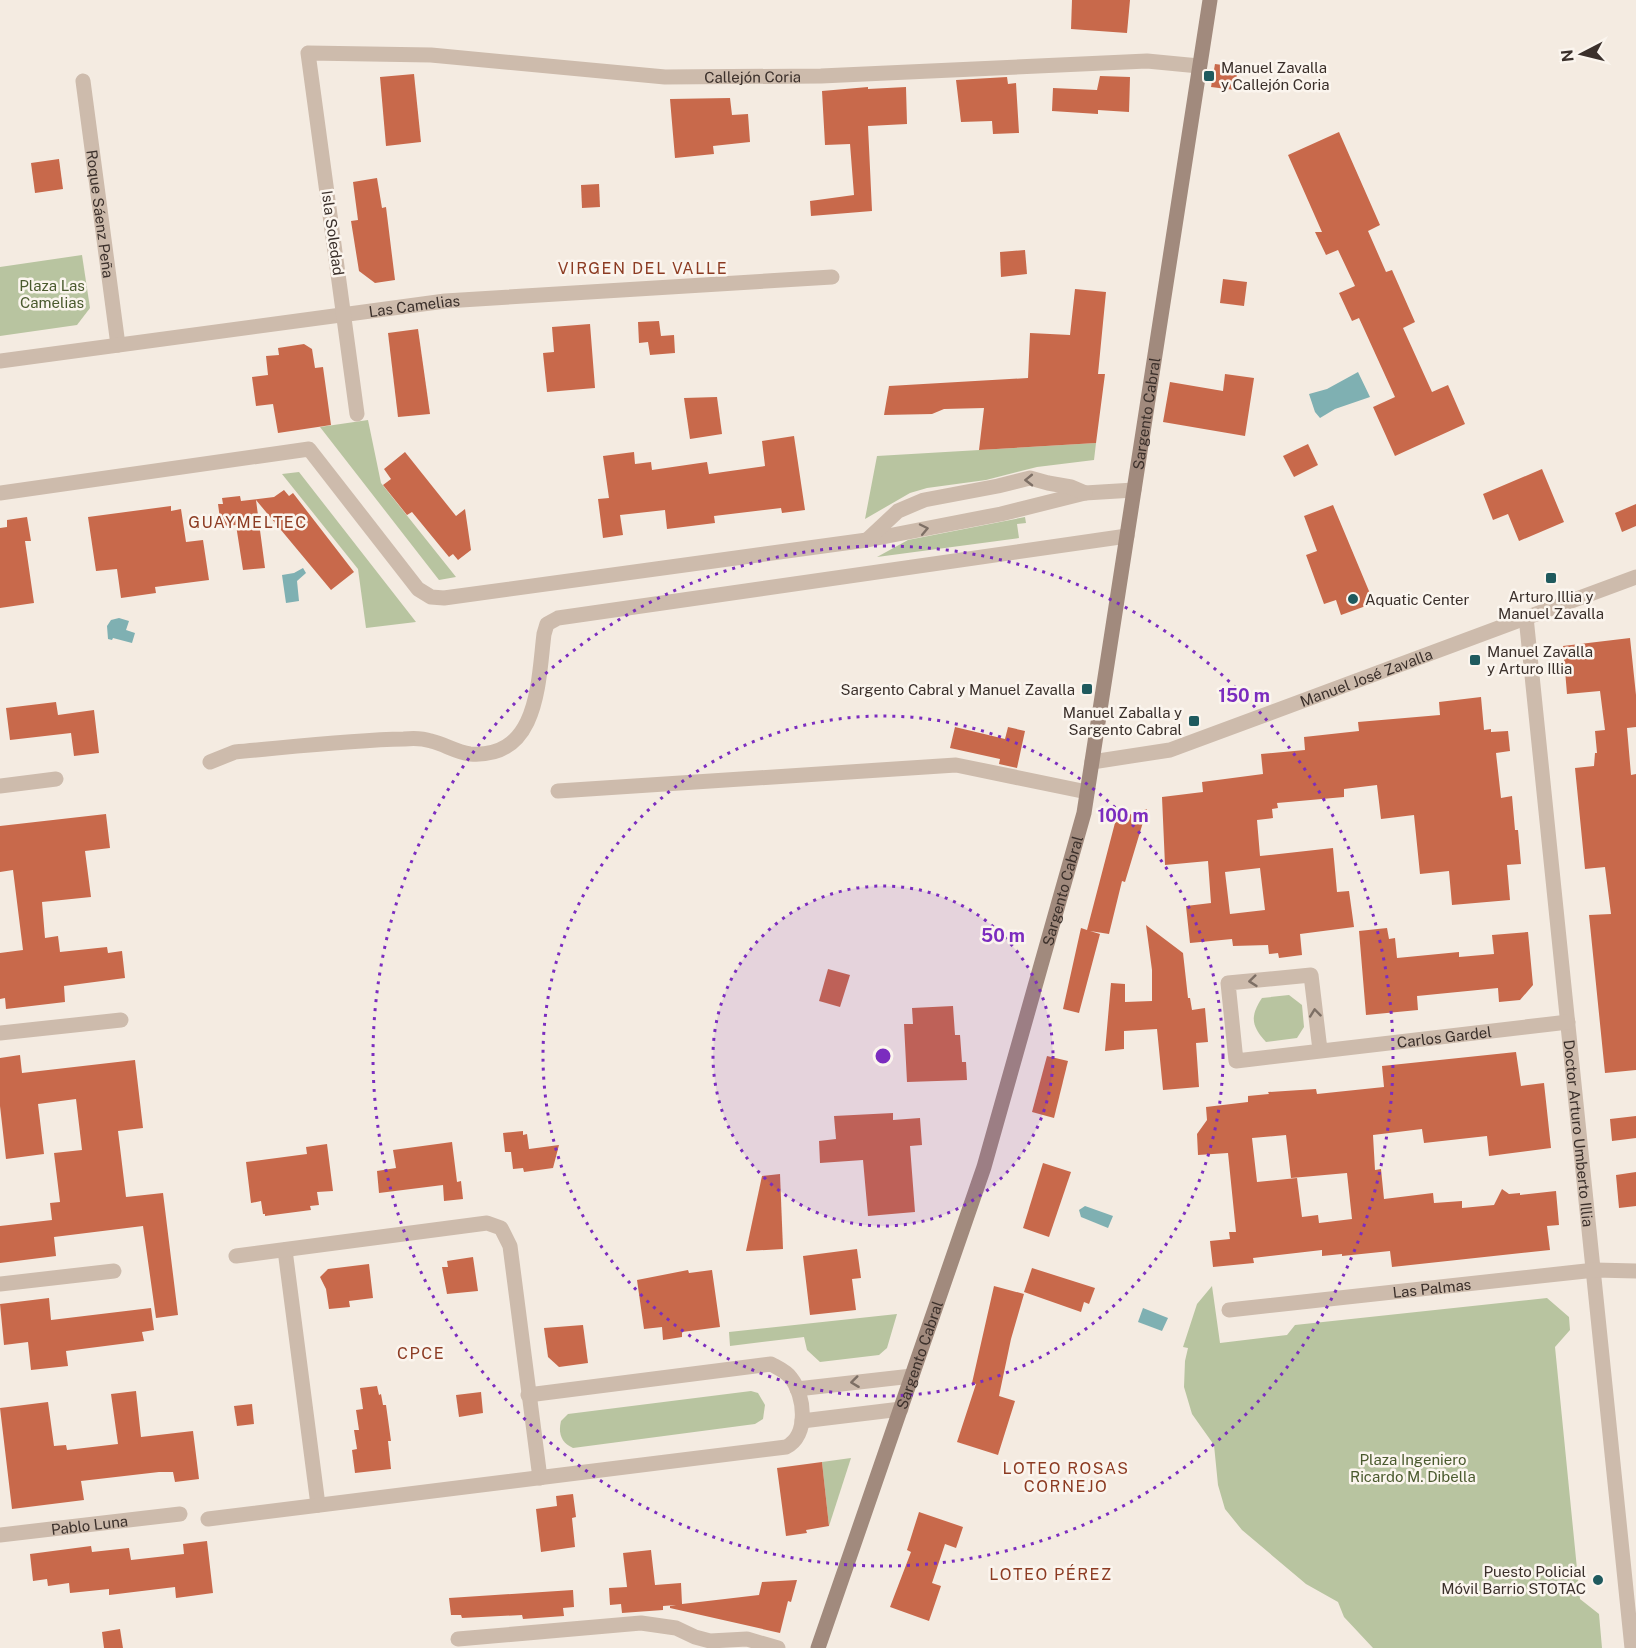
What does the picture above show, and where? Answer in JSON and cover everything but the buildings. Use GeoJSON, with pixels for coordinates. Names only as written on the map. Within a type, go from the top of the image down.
{"type":"FeatureCollection","features":[{"type":"Feature","properties":{"kind":"main road","name":"Sargento Cabral"},"geometry":{"type":"LineString","coordinates":[[818,1648],[984,1167],[1084,813],[1210,0]]}},
{"type":"Feature","properties":{"kind":"street","name":"Callejón Coria"},"geometry":{"type":"LineString","coordinates":[[308,53],[432,55],[665,77],[820,76],[1147,61],[1199,66]]}},
{"type":"Feature","properties":{"kind":"street","name":"Isla Soledad"},"geometry":{"type":"LineString","coordinates":[[308,53],[357,414]]}},
{"type":"Feature","properties":{"kind":"street","name":"Roque Sáenz Peña"},"geometry":{"type":"LineString","coordinates":[[83,81],[118,345]]}},
{"type":"Feature","properties":{"kind":"street","name":"Las Camelias"},"geometry":{"type":"LineString","coordinates":[[0,361],[445,301],[832,277]]}},
{"type":"Feature","properties":{"kind":"street"},"geometry":{"type":"LineString","coordinates":[[0,493],[309,449],[418,590],[432,597],[444,598],[867,540],[1001,514],[1085,493],[1134,490]]}},
{"type":"Feature","properties":{"kind":"street"},"geometry":{"type":"LineString","coordinates":[[867,540],[898,511],[924,500],[1030,478],[1071,487],[1085,493]]}},
{"type":"Feature","properties":{"kind":"street"},"geometry":{"type":"LineString","coordinates":[[210,762],[236,752],[402,739],[431,741],[469,754],[485,753],[508,745],[525,727],[536,701],[547,624],[558,618],[1127,536]]}},
{"type":"Feature","properties":{"kind":"street","name":"Manuel José Zavalla"},"geometry":{"type":"LineString","coordinates":[[1092,762],[1170,750],[1636,577]]}},
{"type":"Feature","properties":{"kind":"street","name":"Doctor Arturo Umberto Illia"},"geometry":{"type":"LineString","coordinates":[[1526,617],[1595,1270],[1629,1535],[1632,1648]]}},
{"type":"Feature","properties":{"kind":"street"},"geometry":{"type":"LineString","coordinates":[[558,791],[956,765],[1088,792]]}},
{"type":"Feature","properties":{"kind":"street"},"geometry":{"type":"LineString","coordinates":[[0,786],[56,779]]}},
{"type":"Feature","properties":{"kind":"street","name":"Carlos Gardel"},"geometry":{"type":"LineString","coordinates":[[1320,1050],[1311,975],[1228,983],[1236,1061],[1568,1022]]}},
{"type":"Feature","properties":{"kind":"street"},"geometry":{"type":"LineString","coordinates":[[0,1033],[121,1020]]}},
{"type":"Feature","properties":{"kind":"street"},"geometry":{"type":"LineString","coordinates":[[236,1256],[487,1223],[501,1228],[510,1246],[540,1478]]}},
{"type":"Feature","properties":{"kind":"street"},"geometry":{"type":"LineString","coordinates":[[285,1250],[318,1505]]}},
{"type":"Feature","properties":{"kind":"street"},"geometry":{"type":"LineString","coordinates":[[0,1284],[114,1270]]}},
{"type":"Feature","properties":{"kind":"street","name":"Las Palmas"},"geometry":{"type":"LineString","coordinates":[[1229,1310],[1595,1270],[1636,1271]]}},
{"type":"Feature","properties":{"kind":"street"},"geometry":{"type":"LineString","coordinates":[[208,1519],[786,1447],[796,1438],[802,1421],[797,1389],[789,1376],[771,1364],[528,1395]]}},
{"type":"Feature","properties":{"kind":"street"},"geometry":{"type":"LineString","coordinates":[[797,1389],[912,1376]]}},
{"type":"Feature","properties":{"kind":"street"},"geometry":{"type":"LineString","coordinates":[[802,1421],[901,1409]]}},
{"type":"Feature","properties":{"kind":"street","name":"Pablo Luna"},"geometry":{"type":"LineString","coordinates":[[0,1535],[180,1514]]}},
{"type":"Feature","properties":{"kind":"street"},"geometry":{"type":"LineString","coordinates":[[458,1639],[641,1623],[676,1628],[694,1637],[710,1641],[747,1639],[778,1648]]}},
{"type":"Feature","properties":{"kind":"green space","name":"Plaza Las Camelias"},"geometry":{"type":"Polygon","coordinates":[[[82,255],[90,308],[77,325],[0,336],[0,267],[82,255]]]}},
{"type":"Feature","properties":{"kind":"green space"},"geometry":{"type":"Polygon","coordinates":[[[368,420],[381,483],[456,577],[439,580],[320,427],[368,420]]]}},
{"type":"Feature","properties":{"kind":"green space"},"geometry":{"type":"Polygon","coordinates":[[[1096,443],[1094,460],[1037,467],[986,480],[927,488],[910,493],[865,519],[877,456],[1096,443]]]}},
{"type":"Feature","properties":{"kind":"green space"},"geometry":{"type":"Polygon","coordinates":[[[299,472],[416,622],[366,628],[358,569],[282,474],[299,472]]]}},
{"type":"Feature","properties":{"kind":"green space"},"geometry":{"type":"Polygon","coordinates":[[[1025,517],[1026,523],[1017,524],[1019,538],[877,557],[908,540],[1025,517]]]}},
{"type":"Feature","properties":{"kind":"green space"},"geometry":{"type":"Polygon","coordinates":[[[1289,995],[1302,1005],[1304,1027],[1297,1038],[1266,1042],[1255,1026],[1255,1010],[1262,998],[1289,995]]]}},
{"type":"Feature","properties":{"kind":"green space","name":"Plaza Ingeniero Ricardo M. Dibella"},"geometry":{"type":"Polygon","coordinates":[[[1212,1286],[1220,1343],[1287,1335],[1295,1325],[1547,1298],[1569,1317],[1570,1330],[1555,1347],[1580,1599],[1599,1614],[1602,1648],[1373,1648],[1344,1617],[1338,1602],[1306,1584],[1242,1530],[1225,1509],[1218,1485],[1214,1445],[1192,1414],[1184,1387],[1188,1348],[1183,1347],[1197,1304],[1212,1286]]]}},
{"type":"Feature","properties":{"kind":"green space"},"geometry":{"type":"Polygon","coordinates":[[[897,1314],[887,1348],[879,1355],[820,1362],[807,1350],[804,1337],[730,1346],[729,1332],[897,1314]]]}},
{"type":"Feature","properties":{"kind":"green space"},"geometry":{"type":"Polygon","coordinates":[[[751,1391],[758,1393],[765,1405],[763,1419],[755,1424],[573,1448],[563,1440],[560,1433],[561,1421],[568,1414],[751,1391]]]}},
{"type":"Feature","properties":{"kind":"green space"},"geometry":{"type":"Polygon","coordinates":[[[851,1458],[829,1526],[822,1462],[851,1458]]]}},
{"type":"Feature","properties":{"kind":"water"},"geometry":{"type":"Polygon","coordinates":[[[1358,372],[1370,397],[1335,409],[1320,418],[1315,412],[1309,394],[1327,389],[1358,372]]]}},
{"type":"Feature","properties":{"kind":"water"},"geometry":{"type":"Polygon","coordinates":[[[303,568],[306,573],[297,581],[299,601],[286,603],[282,575],[294,573],[303,568]]]}},
{"type":"Feature","properties":{"kind":"water"},"geometry":{"type":"Polygon","coordinates":[[[119,618],[129,621],[126,630],[135,633],[132,643],[113,638],[108,639],[107,626],[111,620],[119,618]]]}},
{"type":"Feature","properties":{"kind":"water"},"geometry":{"type":"Polygon","coordinates":[[[1085,1206],[1113,1216],[1108,1228],[1081,1217],[1079,1210],[1085,1206]]]}},
{"type":"Feature","properties":{"kind":"water"},"geometry":{"type":"Polygon","coordinates":[[[1143,1308],[1168,1318],[1162,1331],[1138,1322],[1143,1308]]]}},
{"type":"Feature","properties":{"kind":"place","name":"Manuel Zavalla y Callejón Coria"},"geometry":{"type":"Point","coordinates":[1209,76]}},
{"type":"Feature","properties":{"kind":"place","name":"Arturo Illia y Manuel Zavalla"},"geometry":{"type":"Point","coordinates":[1551,578]}},
{"type":"Feature","properties":{"kind":"place","name":"Aquatic Center"},"geometry":{"type":"Point","coordinates":[1353,599]}},
{"type":"Feature","properties":{"kind":"place","name":"Manuel Zavalla y Arturo Illia"},"geometry":{"type":"Point","coordinates":[1475,660]}},
{"type":"Feature","properties":{"kind":"place","name":"Sargento Cabral y Manuel Zavalla"},"geometry":{"type":"Point","coordinates":[1087,689]}},
{"type":"Feature","properties":{"kind":"place","name":"Manuel Zaballa y Sargento Cabral"},"geometry":{"type":"Point","coordinates":[1194,721]}},
{"type":"Feature","properties":{"kind":"place","name":"Puesto Policial Móvil Barrio STOTAC"},"geometry":{"type":"Point","coordinates":[1598,1580]}},
{"type":"Feature","properties":{"kind":"district","name":"VIRGEN DEL VALLE"},"geometry":{"type":"Point","coordinates":[643,268]}},
{"type":"Feature","properties":{"kind":"district","name":"GUAYMELTEC"},"geometry":{"type":"Point","coordinates":[248,522]}},
{"type":"Feature","properties":{"kind":"district","name":"CPCE"},"geometry":{"type":"Point","coordinates":[421,1353]}},
{"type":"Feature","properties":{"kind":"district","name":"LOTEO ROSAS CORNEJO"},"geometry":{"type":"Point","coordinates":[1066,1477]}},
{"type":"Feature","properties":{"kind":"district","name":"LOTEO PÉREZ"},"geometry":{"type":"Point","coordinates":[1051,1574]}}]}
